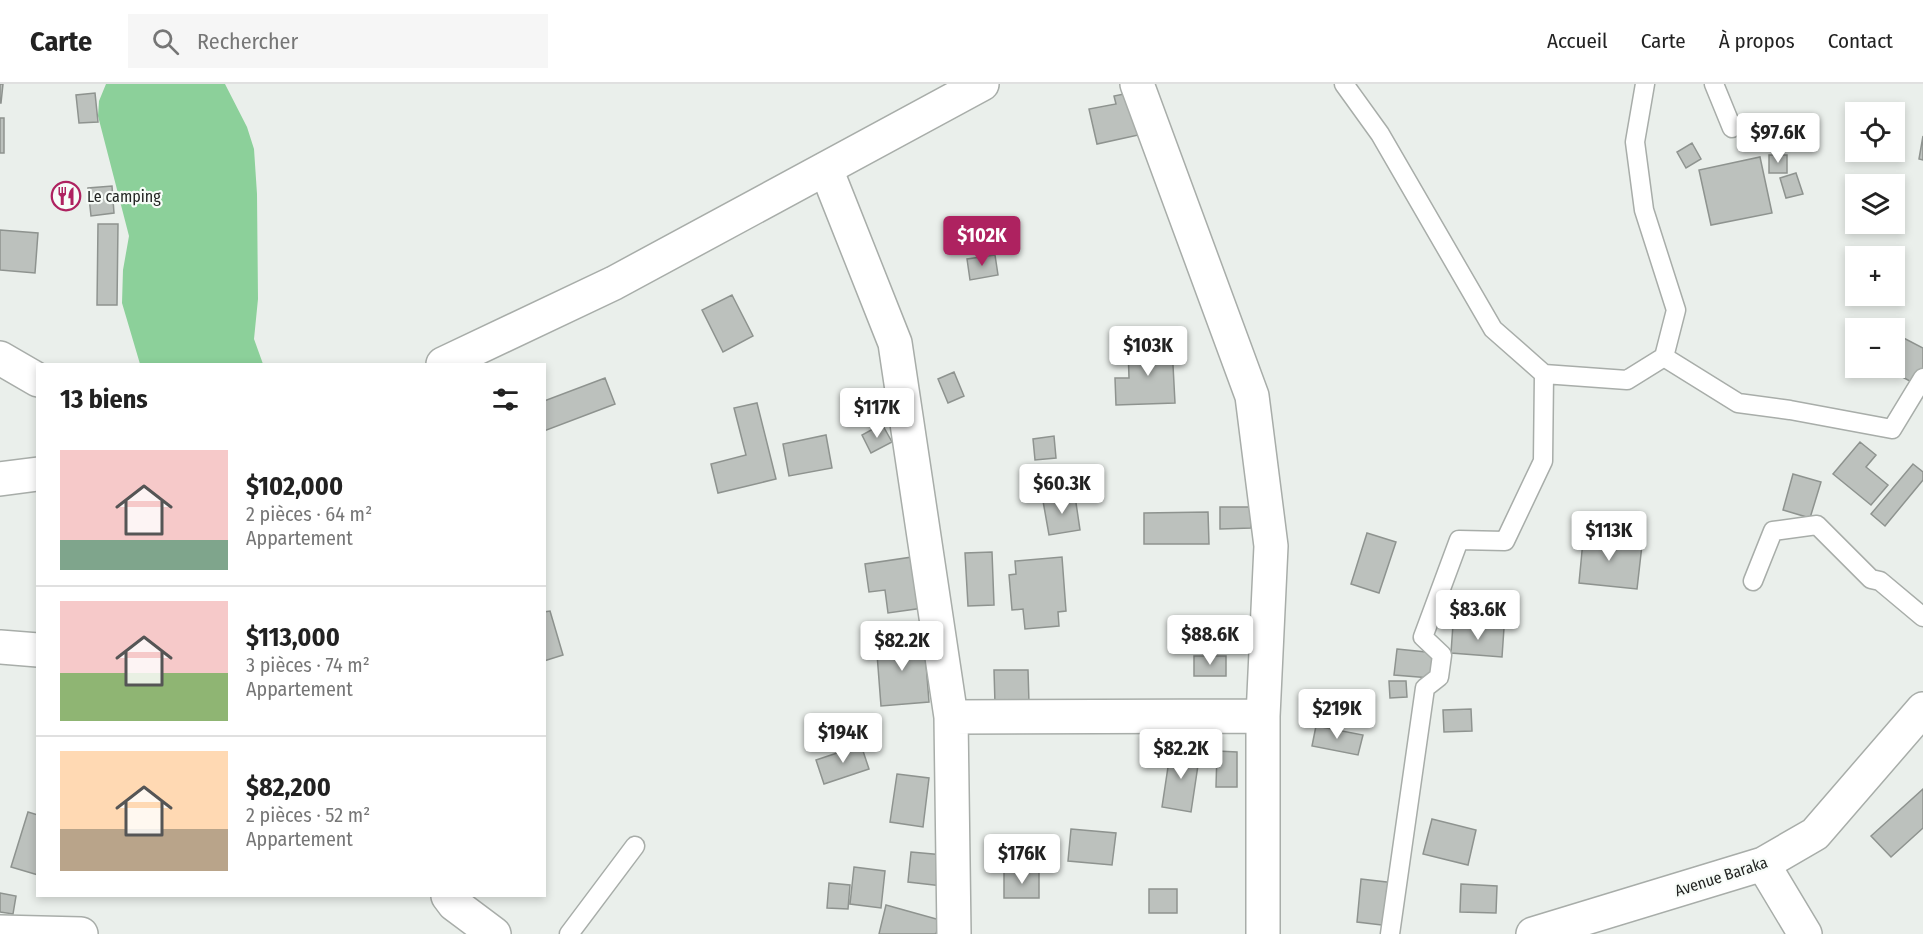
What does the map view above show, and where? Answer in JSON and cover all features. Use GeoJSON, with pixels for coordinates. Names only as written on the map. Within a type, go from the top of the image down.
{"type":"FeatureCollection","features":[{"type":"Feature","properties":{"kind":"street"},"geometry":{"type":"LineString","coordinates":[[445,363],[614,283],[982,84]]}},
{"type":"Feature","properties":{"kind":"street"},"geometry":{"type":"LineString","coordinates":[[1137,84],[1252,396],[1271,546],[1263,716],[1263,934]]}},
{"type":"Feature","properties":{"kind":"street"},"geometry":{"type":"LineString","coordinates":[[826,169],[895,343],[951,717],[954,934]]}},
{"type":"Feature","properties":{"kind":"street"},"geometry":{"type":"LineString","coordinates":[[0,358],[36,379]]}},
{"type":"Feature","properties":{"kind":"street"},"geometry":{"type":"LineString","coordinates":[[0,479],[36,474]]}},
{"type":"Feature","properties":{"kind":"street"},"geometry":{"type":"LineString","coordinates":[[0,647],[36,650]]}},
{"type":"Feature","properties":{"kind":"street","name":"Avenue Baraka"},"geometry":{"type":"LineString","coordinates":[[1533,934],[1763,864],[1815,834],[1923,709]]}},
{"type":"Feature","properties":{"kind":"street"},"geometry":{"type":"LineString","coordinates":[[951,717],[1263,716]]}},
{"type":"Feature","properties":{"kind":"street"},"geometry":{"type":"LineString","coordinates":[[1763,864],[1805,934]]}},
{"type":"Feature","properties":{"kind":"street"},"geometry":{"type":"LineString","coordinates":[[449,897],[454,904],[494,934]]}},
{"type":"Feature","properties":{"kind":"street"},"geometry":{"type":"LineString","coordinates":[[0,932],[81,934]]}},
{"type":"Feature","properties":{"kind":"lane"},"geometry":{"type":"LineString","coordinates":[[1344,84],[1380,134],[1493,329],[1544,375],[1627,380],[1664,357],[1676,310],[1644,210],[1635,142],[1645,84]]}},
{"type":"Feature","properties":{"kind":"lane"},"geometry":{"type":"LineString","coordinates":[[1714,84],[1732,128]]}},
{"type":"Feature","properties":{"kind":"lane"},"geometry":{"type":"LineString","coordinates":[[1664,357],[1738,403],[1892,429],[1923,378]]}},
{"type":"Feature","properties":{"kind":"lane"},"geometry":{"type":"LineString","coordinates":[[1390,934],[1425,688],[1439,677],[1442,655],[1423,637],[1459,540],[1505,541],[1543,461],[1544,375]]}},
{"type":"Feature","properties":{"kind":"lane"},"geometry":{"type":"LineString","coordinates":[[1753,581],[1773,531],[1817,525],[1871,579],[1880,581],[1923,617]]}},
{"type":"Feature","properties":{"kind":"lane"},"geometry":{"type":"LineString","coordinates":[[569,934],[635,846]]}},
{"type":"Feature","properties":{"kind":"shaded area"},"geometry":{"type":"Polygon","coordinates":[[[106,84],[225,84],[247,127],[254,149],[258,299],[254,339],[263,363],[140,363],[122,303],[123,270],[129,236],[98,116],[99,101],[106,84]]]}},
{"type":"Feature","properties":{"kind":"building"},"geometry":{"type":"Polygon","coordinates":[[[0,84],[3,84],[1,103],[0,103],[0,84]]]}},
{"type":"Feature","properties":{"kind":"building"},"geometry":{"type":"Polygon","coordinates":[[[1134,92],[1143,134],[1097,144],[1089,109],[1116,104],[1114,96],[1134,92]]]}},
{"type":"Feature","properties":{"kind":"building"},"geometry":{"type":"Polygon","coordinates":[[[95,93],[98,122],[79,123],[76,95],[95,93]]]}},
{"type":"Feature","properties":{"kind":"building"},"geometry":{"type":"Polygon","coordinates":[[[0,118],[4,118],[4,153],[0,153],[0,118]]]}},
{"type":"Feature","properties":{"kind":"building"},"geometry":{"type":"Polygon","coordinates":[[[1923,136],[1923,160],[1919,159],[1923,136]]]}},
{"type":"Feature","properties":{"kind":"building"},"geometry":{"type":"Polygon","coordinates":[[[1692,143],[1701,159],[1686,168],[1677,152],[1692,143]]]}},
{"type":"Feature","properties":{"kind":"building"},"geometry":{"type":"Polygon","coordinates":[[[1769,155],[1787,155],[1787,173],[1769,173],[1769,155]]]}},
{"type":"Feature","properties":{"kind":"building"},"geometry":{"type":"Polygon","coordinates":[[[1760,157],[1772,213],[1711,225],[1699,170],[1760,157]]]}},
{"type":"Feature","properties":{"kind":"building"},"geometry":{"type":"Polygon","coordinates":[[[1796,173],[1803,194],[1786,198],[1780,178],[1796,173]]]}},
{"type":"Feature","properties":{"kind":"building"},"geometry":{"type":"Polygon","coordinates":[[[112,186],[114,213],[91,216],[88,188],[112,186]]]}},
{"type":"Feature","properties":{"kind":"building"},"geometry":{"type":"Polygon","coordinates":[[[98,224],[118,224],[117,305],[97,305],[98,224]]]}},
{"type":"Feature","properties":{"kind":"building"},"geometry":{"type":"Polygon","coordinates":[[[0,230],[38,233],[35,273],[0,270],[0,230]]]}},
{"type":"Feature","properties":{"kind":"building"},"geometry":{"type":"Polygon","coordinates":[[[995,255],[998,275],[970,280],[967,259],[995,255]]]}},
{"type":"Feature","properties":{"kind":"building"},"geometry":{"type":"Polygon","coordinates":[[[732,295],[753,336],[723,352],[702,310],[732,295]]]}},
{"type":"Feature","properties":{"kind":"building"},"geometry":{"type":"Polygon","coordinates":[[[1905,339],[1923,348],[1923,375],[1917,385],[1904,378],[1905,339]]]}},
{"type":"Feature","properties":{"kind":"building"},"geometry":{"type":"Polygon","coordinates":[[[1172,346],[1175,403],[1116,405],[1115,378],[1129,378],[1128,347],[1172,346]]]}},
{"type":"Feature","properties":{"kind":"building"},"geometry":{"type":"Polygon","coordinates":[[[954,372],[964,396],[948,403],[938,379],[954,372]]]}},
{"type":"Feature","properties":{"kind":"building"},"geometry":{"type":"Polygon","coordinates":[[[605,378],[615,404],[546,430],[546,400],[605,378]]]}},
{"type":"Feature","properties":{"kind":"building"},"geometry":{"type":"Polygon","coordinates":[[[757,403],[776,479],[718,493],[711,464],[746,455],[734,408],[757,403]]]}},
{"type":"Feature","properties":{"kind":"building"},"geometry":{"type":"Polygon","coordinates":[[[882,424],[892,442],[871,453],[862,435],[882,424]]]}},
{"type":"Feature","properties":{"kind":"building"},"geometry":{"type":"Polygon","coordinates":[[[826,435],[832,468],[789,476],[783,444],[826,435]]]}},
{"type":"Feature","properties":{"kind":"building"},"geometry":{"type":"Polygon","coordinates":[[[1054,436],[1056,458],[1035,460],[1033,439],[1054,436]]]}},
{"type":"Feature","properties":{"kind":"building"},"geometry":{"type":"Polygon","coordinates":[[[1860,442],[1876,455],[1866,467],[1888,485],[1871,505],[1833,474],[1860,442]]]}},
{"type":"Feature","properties":{"kind":"building"},"geometry":{"type":"Polygon","coordinates":[[[1913,464],[1923,472],[1923,480],[1885,526],[1871,514],[1913,464]]]}},
{"type":"Feature","properties":{"kind":"building"},"geometry":{"type":"Polygon","coordinates":[[[1793,474],[1821,482],[1810,518],[1783,510],[1793,474]]]}},
{"type":"Feature","properties":{"kind":"building"},"geometry":{"type":"Polygon","coordinates":[[[1075,496],[1080,530],[1049,535],[1043,501],[1075,496]]]}},
{"type":"Feature","properties":{"kind":"building"},"geometry":{"type":"Polygon","coordinates":[[[1220,507],[1251,507],[1251,528],[1220,529],[1220,507]]]}},
{"type":"Feature","properties":{"kind":"building"},"geometry":{"type":"Polygon","coordinates":[[[1208,512],[1209,544],[1144,544],[1144,513],[1208,512]]]}},
{"type":"Feature","properties":{"kind":"building"},"geometry":{"type":"Polygon","coordinates":[[[1584,530],[1608,532],[1607,543],[1642,545],[1637,589],[1579,583],[1584,530]]]}},
{"type":"Feature","properties":{"kind":"building"},"geometry":{"type":"Polygon","coordinates":[[[1367,533],[1396,542],[1379,593],[1351,584],[1367,533]]]}},
{"type":"Feature","properties":{"kind":"building"},"geometry":{"type":"Polygon","coordinates":[[[992,552],[994,605],[968,606],[965,553],[992,552]]]}},
{"type":"Feature","properties":{"kind":"building"},"geometry":{"type":"Polygon","coordinates":[[[926,555],[923,608],[888,613],[885,590],[869,592],[865,564],[926,555]]]}},
{"type":"Feature","properties":{"kind":"building"},"geometry":{"type":"Polygon","coordinates":[[[1062,557],[1066,611],[1058,612],[1059,626],[1025,629],[1023,609],[1012,610],[1009,575],[1016,574],[1015,561],[1062,557]]]}},
{"type":"Feature","properties":{"kind":"building"},"geometry":{"type":"Polygon","coordinates":[[[550,611],[563,655],[546,660],[546,612],[550,611]]]}},
{"type":"Feature","properties":{"kind":"building"},"geometry":{"type":"Polygon","coordinates":[[[1453,624],[1504,628],[1502,657],[1451,653],[1453,624]]]}},
{"type":"Feature","properties":{"kind":"building"},"geometry":{"type":"Polygon","coordinates":[[[924,638],[929,702],[881,706],[876,641],[924,638]]]}},
{"type":"Feature","properties":{"kind":"building"},"geometry":{"type":"Polygon","coordinates":[[[1397,649],[1446,654],[1443,679],[1394,675],[1397,649]]]}},
{"type":"Feature","properties":{"kind":"building"},"geometry":{"type":"Polygon","coordinates":[[[1194,656],[1226,656],[1226,676],[1194,676],[1194,656]]]}},
{"type":"Feature","properties":{"kind":"building"},"geometry":{"type":"Polygon","coordinates":[[[994,670],[1028,670],[1029,703],[995,704],[994,670]]]}},
{"type":"Feature","properties":{"kind":"building"},"geometry":{"type":"Polygon","coordinates":[[[1389,681],[1406,681],[1407,697],[1390,698],[1389,681]]]}},
{"type":"Feature","properties":{"kind":"building"},"geometry":{"type":"Polygon","coordinates":[[[1471,709],[1472,731],[1444,732],[1443,710],[1471,709]]]}},
{"type":"Feature","properties":{"kind":"building"},"geometry":{"type":"Polygon","coordinates":[[[1316,726],[1363,735],[1358,755],[1312,746],[1316,726]]]}},
{"type":"Feature","properties":{"kind":"building"},"geometry":{"type":"Polygon","coordinates":[[[861,745],[869,769],[824,784],[816,760],[861,745]]]}},
{"type":"Feature","properties":{"kind":"building"},"geometry":{"type":"Polygon","coordinates":[[[1171,747],[1200,752],[1191,812],[1162,807],[1171,747]]]}},
{"type":"Feature","properties":{"kind":"building"},"geometry":{"type":"Polygon","coordinates":[[[1217,751],[1237,752],[1237,787],[1216,787],[1217,751]]]}},
{"type":"Feature","properties":{"kind":"building"},"geometry":{"type":"Polygon","coordinates":[[[897,774],[929,778],[923,827],[890,822],[897,774]]]}},
{"type":"Feature","properties":{"kind":"building"},"geometry":{"type":"Polygon","coordinates":[[[1923,789],[1923,828],[1891,857],[1871,836],[1923,789]]]}},
{"type":"Feature","properties":{"kind":"building"},"geometry":{"type":"Polygon","coordinates":[[[28,812],[36,814],[36,874],[11,867],[28,812]]]}},
{"type":"Feature","properties":{"kind":"building"},"geometry":{"type":"Polygon","coordinates":[[[1432,819],[1476,830],[1468,865],[1423,854],[1432,819]]]}},
{"type":"Feature","properties":{"kind":"building"},"geometry":{"type":"Polygon","coordinates":[[[1071,829],[1116,833],[1112,865],[1068,861],[1071,829]]]}},
{"type":"Feature","properties":{"kind":"building"},"geometry":{"type":"Polygon","coordinates":[[[911,852],[955,856],[951,887],[908,882],[911,852]]]}},
{"type":"Feature","properties":{"kind":"building"},"geometry":{"type":"Polygon","coordinates":[[[854,867],[885,871],[881,908],[850,904],[854,867]]]}},
{"type":"Feature","properties":{"kind":"building"},"geometry":{"type":"Polygon","coordinates":[[[1004,872],[1039,872],[1039,898],[1004,898],[1004,872]]]}},
{"type":"Feature","properties":{"kind":"building"},"geometry":{"type":"Polygon","coordinates":[[[1361,879],[1395,883],[1390,926],[1357,922],[1361,879]]]}},
{"type":"Feature","properties":{"kind":"building"},"geometry":{"type":"Polygon","coordinates":[[[829,883],[850,885],[848,909],[827,908],[829,883]]]}},
{"type":"Feature","properties":{"kind":"building"},"geometry":{"type":"Polygon","coordinates":[[[1461,884],[1497,886],[1496,913],[1460,912],[1461,884]]]}},
{"type":"Feature","properties":{"kind":"building"},"geometry":{"type":"Polygon","coordinates":[[[1149,889],[1177,889],[1177,913],[1149,913],[1149,889]]]}},
{"type":"Feature","properties":{"kind":"building"},"geometry":{"type":"Polygon","coordinates":[[[0,893],[16,896],[13,914],[0,912],[0,893]]]}},
{"type":"Feature","properties":{"kind":"building"},"geometry":{"type":"Polygon","coordinates":[[[886,905],[940,920],[936,934],[879,934],[886,905]]]}},
{"type":"Feature","properties":{"kind":"place","name":"Le camping"},"geometry":{"type":"Point","coordinates":[66,196]}}]}
